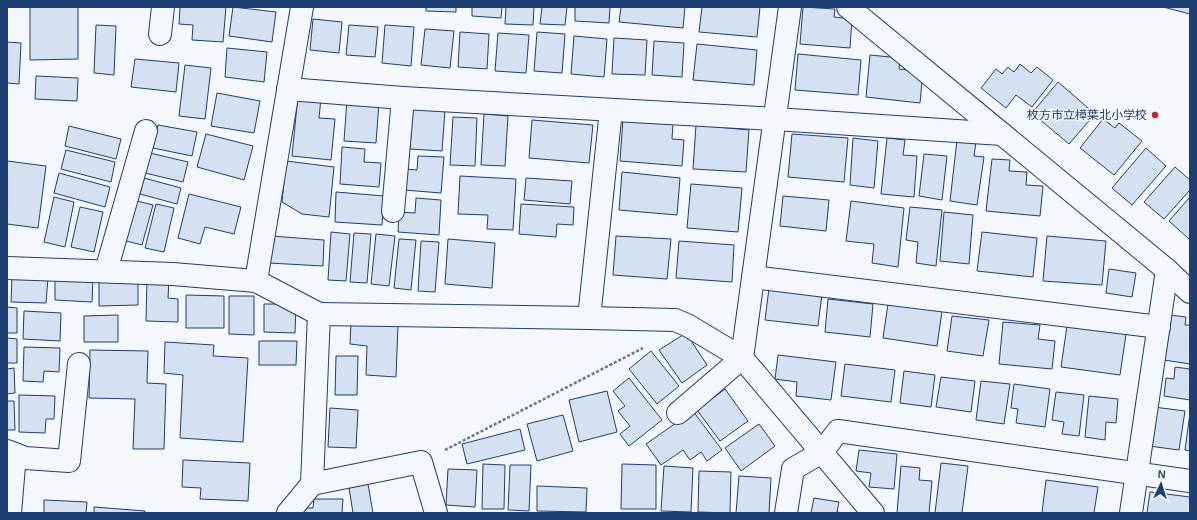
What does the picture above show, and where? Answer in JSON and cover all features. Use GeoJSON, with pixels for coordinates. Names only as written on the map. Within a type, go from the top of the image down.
{"type":"FeatureCollection","features":[{"type":"Feature","properties":{"kind":"street"},"geometry":{"type":"LineString","coordinates":[[160,34],[163,7]]}},
{"type":"Feature","properties":{"kind":"street"},"geometry":{"type":"LineString","coordinates":[[256,281],[302,7]]}},
{"type":"Feature","properties":{"kind":"street"},"geometry":{"type":"LineString","coordinates":[[678,413],[742,358],[790,7]]}},
{"type":"Feature","properties":{"kind":"street"},"geometry":{"type":"LineString","coordinates":[[848,7],[1167,270],[1190,292]]}},
{"type":"Feature","properties":{"kind":"street"},"geometry":{"type":"LineString","coordinates":[[288,89],[403,98],[775,118],[1002,134]]}},
{"type":"Feature","properties":{"kind":"street"},"geometry":{"type":"LineString","coordinates":[[392,211],[403,98]]}},
{"type":"Feature","properties":{"kind":"street"},"geometry":{"type":"LineString","coordinates":[[589,318],[612,110]]}},
{"type":"Feature","properties":{"kind":"street"},"geometry":{"type":"LineString","coordinates":[[106,271],[146,131]]}},
{"type":"Feature","properties":{"kind":"street"},"geometry":{"type":"LineString","coordinates":[[7,268],[173,274],[256,281],[319,314],[675,320],[687,325],[742,358],[873,513]]}},
{"type":"Feature","properties":{"kind":"street"},"geometry":{"type":"LineString","coordinates":[[1131,513],[1167,270]]}},
{"type":"Feature","properties":{"kind":"street"},"geometry":{"type":"LineString","coordinates":[[753,277],[1159,327]]}},
{"type":"Feature","properties":{"kind":"street"},"geometry":{"type":"LineString","coordinates":[[288,513],[312,484],[319,314]]}},
{"type":"Feature","properties":{"kind":"street"},"geometry":{"type":"LineString","coordinates":[[10,513],[11,453],[25,458],[69,461],[79,364]]}},
{"type":"Feature","properties":{"kind":"street"},"geometry":{"type":"LineString","coordinates":[[786,513],[793,469],[822,452],[838,431],[1190,481]]}},
{"type":"Feature","properties":{"kind":"street"},"geometry":{"type":"LineString","coordinates":[[312,484],[421,462],[436,513]]}},
{"type":"Feature","properties":{"kind":"path"},"geometry":{"type":"LineString","coordinates":[[421,462],[645,347]]}},
{"type":"Feature","properties":{"kind":"building"},"geometry":{"type":"Polygon","coordinates":[[[30,7],[78,7],[78,59],[30,60],[30,7]]]}},
{"type":"Feature","properties":{"kind":"building"},"geometry":{"type":"Polygon","coordinates":[[[180,7],[226,7],[223,42],[192,40],[193,25],[179,24],[180,7]]]}},
{"type":"Feature","properties":{"kind":"building"},"geometry":{"type":"Polygon","coordinates":[[[233,7],[276,12],[272,42],[229,36],[233,7]]]}},
{"type":"Feature","properties":{"kind":"building"},"geometry":{"type":"Polygon","coordinates":[[[426,7],[456,7],[456,12],[426,11],[426,7]]]}},
{"type":"Feature","properties":{"kind":"building"},"geometry":{"type":"Polygon","coordinates":[[[472,7],[502,7],[501,18],[472,16],[472,7]]]}},
{"type":"Feature","properties":{"kind":"building"},"geometry":{"type":"Polygon","coordinates":[[[506,7],[534,7],[533,25],[505,24],[506,7]]]}},
{"type":"Feature","properties":{"kind":"building"},"geometry":{"type":"Polygon","coordinates":[[[542,7],[567,7],[565,25],[540,24],[542,7]]]}},
{"type":"Feature","properties":{"kind":"building"},"geometry":{"type":"Polygon","coordinates":[[[575,7],[610,7],[609,23],[575,21],[575,7]]]}},
{"type":"Feature","properties":{"kind":"building"},"geometry":{"type":"Polygon","coordinates":[[[621,7],[685,7],[683,28],[619,22],[621,7]]]}},
{"type":"Feature","properties":{"kind":"building"},"geometry":{"type":"Polygon","coordinates":[[[702,7],[760,7],[757,37],[699,32],[702,7]]]}},
{"type":"Feature","properties":{"kind":"building"},"geometry":{"type":"Polygon","coordinates":[[[803,7],[835,9],[834,17],[852,19],[850,48],[800,44],[803,7]]]}},
{"type":"Feature","properties":{"kind":"building"},"geometry":{"type":"Polygon","coordinates":[[[1163,7],[1190,7],[1190,14],[1163,7]]]}},
{"type":"Feature","properties":{"kind":"building"},"geometry":{"type":"Polygon","coordinates":[[[313,19],[342,22],[339,53],[310,50],[313,19]]]}},
{"type":"Feature","properties":{"kind":"building"},"geometry":{"type":"Polygon","coordinates":[[[96,25],[116,26],[114,75],[94,73],[96,25]]]}},
{"type":"Feature","properties":{"kind":"building"},"geometry":{"type":"Polygon","coordinates":[[[349,25],[378,27],[375,57],[346,55],[349,25]]]}},
{"type":"Feature","properties":{"kind":"building"},"geometry":{"type":"Polygon","coordinates":[[[385,25],[414,27],[411,66],[382,63],[385,25]]]}},
{"type":"Feature","properties":{"kind":"building"},"geometry":{"type":"Polygon","coordinates":[[[425,29],[454,31],[450,68],[421,65],[425,29]]]}},
{"type":"Feature","properties":{"kind":"building"},"geometry":{"type":"Polygon","coordinates":[[[460,32],[489,34],[487,69],[458,67],[460,32]]]}},
{"type":"Feature","properties":{"kind":"building"},"geometry":{"type":"Polygon","coordinates":[[[537,32],[565,34],[562,73],[534,71],[537,32]]]}},
{"type":"Feature","properties":{"kind":"building"},"geometry":{"type":"Polygon","coordinates":[[[498,33],[529,35],[526,73],[495,71],[498,33]]]}},
{"type":"Feature","properties":{"kind":"building"},"geometry":{"type":"Polygon","coordinates":[[[574,36],[607,39],[604,77],[571,74],[574,36]]]}},
{"type":"Feature","properties":{"kind":"building"},"geometry":{"type":"Polygon","coordinates":[[[614,38],[647,40],[645,75],[612,74],[614,38]]]}},
{"type":"Feature","properties":{"kind":"building"},"geometry":{"type":"Polygon","coordinates":[[[654,41],[684,43],[682,77],[652,75],[654,41]]]}},
{"type":"Feature","properties":{"kind":"building"},"geometry":{"type":"Polygon","coordinates":[[[7,42],[21,43],[19,84],[7,83],[7,42]]]}},
{"type":"Feature","properties":{"kind":"building"},"geometry":{"type":"Polygon","coordinates":[[[697,44],[757,50],[754,85],[693,80],[697,44]]]}},
{"type":"Feature","properties":{"kind":"building"},"geometry":{"type":"Polygon","coordinates":[[[227,48],[267,52],[264,82],[225,77],[227,48]]]}},
{"type":"Feature","properties":{"kind":"building"},"geometry":{"type":"Polygon","coordinates":[[[798,54],[861,60],[858,95],[795,90],[798,54]]]}},
{"type":"Feature","properties":{"kind":"building"},"geometry":{"type":"Polygon","coordinates":[[[870,55],[900,58],[899,69],[923,71],[920,103],[866,97],[870,55]]]}},
{"type":"Feature","properties":{"kind":"building"},"geometry":{"type":"Polygon","coordinates":[[[135,59],[179,63],[176,92],[131,87],[135,59]]]}},
{"type":"Feature","properties":{"kind":"building"},"geometry":{"type":"Polygon","coordinates":[[[1020,64],[1031,73],[1037,67],[1053,80],[1032,107],[1016,95],[1006,108],[981,88],[996,69],[1002,74],[1008,67],[1014,72],[1020,64]]]}},
{"type":"Feature","properties":{"kind":"building"},"geometry":{"type":"Polygon","coordinates":[[[185,65],[211,68],[205,119],[179,116],[185,65]]]}},
{"type":"Feature","properties":{"kind":"building"},"geometry":{"type":"Polygon","coordinates":[[[36,76],[78,78],[77,101],[35,99],[36,76]]]}},
{"type":"Feature","properties":{"kind":"building"},"geometry":{"type":"Polygon","coordinates":[[[1058,82],[1095,114],[1069,144],[1032,113],[1058,82]]]}},
{"type":"Feature","properties":{"kind":"building"},"geometry":{"type":"Polygon","coordinates":[[[217,93],[260,101],[254,133],[211,126],[217,93]]]}},
{"type":"Feature","properties":{"kind":"building"},"geometry":{"type":"Polygon","coordinates":[[[298,95],[321,98],[319,118],[335,119],[331,160],[292,156],[298,95]]]}},
{"type":"Feature","properties":{"kind":"building"},"geometry":{"type":"Polygon","coordinates":[[[347,100],[379,102],[376,143],[344,141],[347,100]]]}},
{"type":"Feature","properties":{"kind":"building"},"geometry":{"type":"Polygon","coordinates":[[[413,108],[445,110],[442,151],[410,149],[413,108]]]}},
{"type":"Feature","properties":{"kind":"building"},"geometry":{"type":"Polygon","coordinates":[[[484,114],[508,116],[505,166],[481,165],[484,114]]]}},
{"type":"Feature","properties":{"kind":"building"},"geometry":{"type":"Polygon","coordinates":[[[453,117],[477,118],[475,166],[450,165],[453,117]]]}},
{"type":"Feature","properties":{"kind":"building"},"geometry":{"type":"Polygon","coordinates":[[[623,119],[673,123],[672,139],[684,140],[682,166],[620,161],[623,119]]]}},
{"type":"Feature","properties":{"kind":"building"},"geometry":{"type":"Polygon","coordinates":[[[1103,119],[1115,128],[1119,123],[1142,141],[1114,175],[1080,148],[1103,119]]]}},
{"type":"Feature","properties":{"kind":"building"},"geometry":{"type":"Polygon","coordinates":[[[532,120],[593,125],[589,163],[529,158],[532,120]]]}},
{"type":"Feature","properties":{"kind":"building"},"geometry":{"type":"Polygon","coordinates":[[[158,125],[197,132],[192,156],[153,148],[158,125]]]}},
{"type":"Feature","properties":{"kind":"building"},"geometry":{"type":"Polygon","coordinates":[[[696,125],[749,130],[746,172],[693,169],[696,125]]]}},
{"type":"Feature","properties":{"kind":"building"},"geometry":{"type":"Polygon","coordinates":[[[69,126],[121,139],[116,159],[65,146],[69,126]]]}},
{"type":"Feature","properties":{"kind":"building"},"geometry":{"type":"Polygon","coordinates":[[[206,134],[253,146],[244,180],[197,167],[206,134]]]}},
{"type":"Feature","properties":{"kind":"building"},"geometry":{"type":"Polygon","coordinates":[[[792,134],[848,138],[844,182],[788,177],[792,134]]]}},
{"type":"Feature","properties":{"kind":"building"},"geometry":{"type":"Polygon","coordinates":[[[853,138],[878,141],[874,188],[850,185],[853,138]]]}},
{"type":"Feature","properties":{"kind":"building"},"geometry":{"type":"Polygon","coordinates":[[[887,138],[905,140],[903,155],[917,156],[914,197],[881,194],[887,138]]]}},
{"type":"Feature","properties":{"kind":"building"},"geometry":{"type":"Polygon","coordinates":[[[957,140],[976,142],[974,156],[984,157],[977,205],[950,201],[957,140]]]}},
{"type":"Feature","properties":{"kind":"building"},"geometry":{"type":"Polygon","coordinates":[[[342,147],[365,149],[364,162],[381,163],[379,187],[340,184],[342,147]]]}},
{"type":"Feature","properties":{"kind":"building"},"geometry":{"type":"Polygon","coordinates":[[[1146,148],[1166,166],[1132,205],[1112,188],[1146,148]]]}},
{"type":"Feature","properties":{"kind":"building"},"geometry":{"type":"Polygon","coordinates":[[[66,150],[115,162],[111,182],[61,169],[66,150]]]}},
{"type":"Feature","properties":{"kind":"building"},"geometry":{"type":"Polygon","coordinates":[[[150,153],[188,162],[183,182],[145,173],[150,153]]]}},
{"type":"Feature","properties":{"kind":"building"},"geometry":{"type":"Polygon","coordinates":[[[924,154],[947,156],[942,200],[919,196],[924,154]]]}},
{"type":"Feature","properties":{"kind":"building"},"geometry":{"type":"Polygon","coordinates":[[[418,156],[444,157],[441,193],[404,190],[405,169],[417,170],[418,156]]]}},
{"type":"Feature","properties":{"kind":"building"},"geometry":{"type":"Polygon","coordinates":[[[992,159],[1010,160],[1009,171],[1027,172],[1026,185],[1043,186],[1040,216],[986,211],[992,159]]]}},
{"type":"Feature","properties":{"kind":"building"},"geometry":{"type":"Polygon","coordinates":[[[7,161],[46,166],[38,228],[7,224],[7,161]]]}},
{"type":"Feature","properties":{"kind":"building"},"geometry":{"type":"Polygon","coordinates":[[[286,161],[334,167],[329,217],[302,214],[282,202],[286,161]]]}},
{"type":"Feature","properties":{"kind":"building"},"geometry":{"type":"Polygon","coordinates":[[[1175,167],[1190,180],[1190,190],[1164,219],[1144,202],[1175,167]]]}},
{"type":"Feature","properties":{"kind":"building"},"geometry":{"type":"Polygon","coordinates":[[[622,172],[680,178],[677,215],[619,210],[622,172]]]}},
{"type":"Feature","properties":{"kind":"building"},"geometry":{"type":"Polygon","coordinates":[[[59,173],[110,187],[105,207],[54,193],[59,173]]]}},
{"type":"Feature","properties":{"kind":"building"},"geometry":{"type":"Polygon","coordinates":[[[460,176],[516,179],[513,230],[487,229],[488,215],[458,214],[460,176]]]}},
{"type":"Feature","properties":{"kind":"building"},"geometry":{"type":"Polygon","coordinates":[[[144,178],[181,188],[177,204],[140,194],[144,178]]]}},
{"type":"Feature","properties":{"kind":"building"},"geometry":{"type":"Polygon","coordinates":[[[526,178],[572,181],[570,204],[524,200],[526,178]]]}},
{"type":"Feature","properties":{"kind":"building"},"geometry":{"type":"Polygon","coordinates":[[[691,184],[742,188],[738,232],[687,228],[691,184]]]}},
{"type":"Feature","properties":{"kind":"building"},"geometry":{"type":"Polygon","coordinates":[[[336,192],[384,196],[382,225],[335,222],[336,192]]]}},
{"type":"Feature","properties":{"kind":"building"},"geometry":{"type":"Polygon","coordinates":[[[189,194],[241,207],[234,234],[205,227],[200,244],[178,238],[189,194]]]}},
{"type":"Feature","properties":{"kind":"building"},"geometry":{"type":"Polygon","coordinates":[[[783,196],[829,200],[826,231],[780,226],[783,196]]]}},
{"type":"Feature","properties":{"kind":"building"},"geometry":{"type":"Polygon","coordinates":[[[54,197],[74,202],[65,247],[44,242],[54,197]]]}},
{"type":"Feature","properties":{"kind":"building"},"geometry":{"type":"Polygon","coordinates":[[[1190,197],[1190,238],[1189,239],[1169,221],[1190,197]]]}},
{"type":"Feature","properties":{"kind":"building"},"geometry":{"type":"Polygon","coordinates":[[[416,198],[441,200],[439,235],[398,232],[399,212],[415,213],[416,198]]]}},
{"type":"Feature","properties":{"kind":"building"},"geometry":{"type":"Polygon","coordinates":[[[133,200],[153,205],[142,245],[122,240],[133,200]]]}},
{"type":"Feature","properties":{"kind":"building"},"geometry":{"type":"Polygon","coordinates":[[[851,201],[904,208],[898,267],[872,263],[874,244],[846,241],[851,201]]]}},
{"type":"Feature","properties":{"kind":"building"},"geometry":{"type":"Polygon","coordinates":[[[156,204],[174,208],[164,252],[145,248],[156,204]]]}},
{"type":"Feature","properties":{"kind":"building"},"geometry":{"type":"Polygon","coordinates":[[[521,204],[574,207],[573,225],[557,224],[556,237],[519,234],[521,204]]]}},
{"type":"Feature","properties":{"kind":"building"},"geometry":{"type":"Polygon","coordinates":[[[80,207],[103,212],[94,252],[71,247],[80,207]]]}},
{"type":"Feature","properties":{"kind":"building"},"geometry":{"type":"Polygon","coordinates":[[[910,207],[942,210],[936,266],[916,263],[918,242],[906,240],[910,207]]]}},
{"type":"Feature","properties":{"kind":"building"},"geometry":{"type":"Polygon","coordinates":[[[944,212],[973,215],[969,264],[940,261],[944,212]]]}},
{"type":"Feature","properties":{"kind":"building"},"geometry":{"type":"Polygon","coordinates":[[[331,232],[350,234],[346,281],[328,280],[331,232]]]}},
{"type":"Feature","properties":{"kind":"building"},"geometry":{"type":"Polygon","coordinates":[[[982,232],[1037,238],[1033,277],[977,271],[982,232]]]}},
{"type":"Feature","properties":{"kind":"building"},"geometry":{"type":"Polygon","coordinates":[[[354,233],[371,234],[367,283],[350,282],[354,233]]]}},
{"type":"Feature","properties":{"kind":"building"},"geometry":{"type":"Polygon","coordinates":[[[376,234],[395,236],[389,286],[371,284],[376,234]]]}},
{"type":"Feature","properties":{"kind":"building"},"geometry":{"type":"Polygon","coordinates":[[[271,236],[324,240],[323,266],[269,263],[271,236]]]}},
{"type":"Feature","properties":{"kind":"building"},"geometry":{"type":"Polygon","coordinates":[[[616,236],[671,239],[667,279],[613,275],[616,236]]]}},
{"type":"Feature","properties":{"kind":"building"},"geometry":{"type":"Polygon","coordinates":[[[1047,236],[1106,241],[1102,285],[1043,281],[1047,236]]]}},
{"type":"Feature","properties":{"kind":"building"},"geometry":{"type":"Polygon","coordinates":[[[399,239],[416,240],[411,290],[394,288],[399,239]]]}},
{"type":"Feature","properties":{"kind":"building"},"geometry":{"type":"Polygon","coordinates":[[[448,239],[495,243],[492,288],[445,284],[448,239]]]}},
{"type":"Feature","properties":{"kind":"building"},"geometry":{"type":"Polygon","coordinates":[[[421,241],[439,242],[435,292],[418,291],[421,241]]]}},
{"type":"Feature","properties":{"kind":"building"},"geometry":{"type":"Polygon","coordinates":[[[679,241],[734,245],[732,282],[676,278],[679,241]]]}},
{"type":"Feature","properties":{"kind":"building"},"geometry":{"type":"Polygon","coordinates":[[[1109,269],[1136,273],[1132,297],[1106,293],[1109,269]]]}},
{"type":"Feature","properties":{"kind":"building"},"geometry":{"type":"Polygon","coordinates":[[[12,276],[48,278],[46,303],[11,302],[12,276]]]}},
{"type":"Feature","properties":{"kind":"building"},"geometry":{"type":"Polygon","coordinates":[[[55,276],[93,277],[92,302],[55,300],[55,276]]]}},
{"type":"Feature","properties":{"kind":"building"},"geometry":{"type":"Polygon","coordinates":[[[138,279],[138,305],[99,306],[99,280],[138,279]]]}},
{"type":"Feature","properties":{"kind":"building"},"geometry":{"type":"Polygon","coordinates":[[[147,279],[169,280],[168,298],[178,299],[178,322],[146,321],[147,279]]]}},
{"type":"Feature","properties":{"kind":"building"},"geometry":{"type":"Polygon","coordinates":[[[769,288],[822,294],[818,326],[765,320],[769,288]]]}},
{"type":"Feature","properties":{"kind":"building"},"geometry":{"type":"Polygon","coordinates":[[[186,295],[224,296],[224,328],[186,328],[186,295]]]}},
{"type":"Feature","properties":{"kind":"building"},"geometry":{"type":"Polygon","coordinates":[[[229,296],[254,296],[254,335],[229,334],[229,296]]]}},
{"type":"Feature","properties":{"kind":"building"},"geometry":{"type":"Polygon","coordinates":[[[828,299],[873,304],[870,337],[825,332],[828,299]]]}},
{"type":"Feature","properties":{"kind":"building"},"geometry":{"type":"Polygon","coordinates":[[[264,304],[296,304],[295,333],[264,332],[264,304]]]}},
{"type":"Feature","properties":{"kind":"building"},"geometry":{"type":"Polygon","coordinates":[[[888,304],[942,311],[937,346],[883,338],[888,304]]]}},
{"type":"Feature","properties":{"kind":"building"},"geometry":{"type":"Polygon","coordinates":[[[7,307],[17,308],[17,333],[7,333],[7,307]]]}},
{"type":"Feature","properties":{"kind":"building"},"geometry":{"type":"Polygon","coordinates":[[[24,311],[61,313],[60,341],[23,339],[24,311]]]}},
{"type":"Feature","properties":{"kind":"building"},"geometry":{"type":"Polygon","coordinates":[[[118,315],[118,342],[84,342],[84,316],[118,315]]]}},
{"type":"Feature","properties":{"kind":"building"},"geometry":{"type":"Polygon","coordinates":[[[1170,315],[1186,317],[1185,325],[1190,325],[1190,364],[1164,360],[1170,315]]]}},
{"type":"Feature","properties":{"kind":"building"},"geometry":{"type":"Polygon","coordinates":[[[952,316],[989,320],[983,356],[947,351],[952,316]]]}},
{"type":"Feature","properties":{"kind":"building"},"geometry":{"type":"Polygon","coordinates":[[[1003,322],[1040,325],[1038,339],[1055,341],[1052,369],[999,364],[1003,322]]]}},
{"type":"Feature","properties":{"kind":"building"},"geometry":{"type":"Polygon","coordinates":[[[351,323],[398,325],[396,377],[366,375],[367,346],[350,344],[351,323]]]}},
{"type":"Feature","properties":{"kind":"building"},"geometry":{"type":"Polygon","coordinates":[[[1067,326],[1126,334],[1120,375],[1061,367],[1067,326]]]}},
{"type":"Feature","properties":{"kind":"building"},"geometry":{"type":"Polygon","coordinates":[[[686,333],[707,365],[682,383],[659,350],[686,333]]]}},
{"type":"Feature","properties":{"kind":"building"},"geometry":{"type":"Polygon","coordinates":[[[7,338],[17,339],[17,363],[7,363],[7,338]]]}},
{"type":"Feature","properties":{"kind":"building"},"geometry":{"type":"Polygon","coordinates":[[[259,341],[297,341],[296,365],[259,365],[259,341]]]}},
{"type":"Feature","properties":{"kind":"building"},"geometry":{"type":"Polygon","coordinates":[[[165,342],[214,345],[213,356],[248,358],[243,442],[180,438],[183,375],[164,373],[165,342]]]}},
{"type":"Feature","properties":{"kind":"building"},"geometry":{"type":"Polygon","coordinates":[[[24,347],[60,348],[59,372],[44,371],[43,382],[23,381],[24,347]]]}},
{"type":"Feature","properties":{"kind":"building"},"geometry":{"type":"Polygon","coordinates":[[[90,350],[148,351],[147,383],[166,384],[164,449],[133,449],[135,399],[89,398],[90,350]]]}},
{"type":"Feature","properties":{"kind":"building"},"geometry":{"type":"Polygon","coordinates":[[[651,351],[679,386],[657,404],[629,369],[651,351]]]}},
{"type":"Feature","properties":{"kind":"building"},"geometry":{"type":"Polygon","coordinates":[[[778,355],[836,362],[831,400],[796,396],[797,382],[775,379],[778,355]]]}},
{"type":"Feature","properties":{"kind":"building"},"geometry":{"type":"Polygon","coordinates":[[[336,356],[358,356],[357,395],[335,395],[336,356]]]}},
{"type":"Feature","properties":{"kind":"building"},"geometry":{"type":"Polygon","coordinates":[[[845,364],[895,370],[891,402],[841,396],[845,364]]]}},
{"type":"Feature","properties":{"kind":"building"},"geometry":{"type":"Polygon","coordinates":[[[1175,367],[1190,369],[1190,400],[1164,396],[1166,378],[1174,379],[1175,367]]]}},
{"type":"Feature","properties":{"kind":"building"},"geometry":{"type":"Polygon","coordinates":[[[14,368],[15,393],[7,394],[7,369],[14,368]]]}},
{"type":"Feature","properties":{"kind":"building"},"geometry":{"type":"Polygon","coordinates":[[[904,371],[935,375],[931,407],[900,403],[904,371]]]}},
{"type":"Feature","properties":{"kind":"building"},"geometry":{"type":"Polygon","coordinates":[[[941,377],[975,381],[971,412],[936,407],[941,377]]]}},
{"type":"Feature","properties":{"kind":"building"},"geometry":{"type":"Polygon","coordinates":[[[629,378],[662,420],[629,446],[620,434],[630,426],[618,411],[625,406],[613,391],[629,378]]]}},
{"type":"Feature","properties":{"kind":"building"},"geometry":{"type":"Polygon","coordinates":[[[981,381],[1010,384],[1004,424],[976,420],[981,381]]]}},
{"type":"Feature","properties":{"kind":"building"},"geometry":{"type":"Polygon","coordinates":[[[1014,384],[1050,389],[1045,427],[1016,423],[1018,409],[1011,408],[1014,384]]]}},
{"type":"Feature","properties":{"kind":"building"},"geometry":{"type":"Polygon","coordinates":[[[725,389],[748,421],[720,441],[697,410],[725,389]]]}},
{"type":"Feature","properties":{"kind":"building"},"geometry":{"type":"Polygon","coordinates":[[[607,391],[617,432],[579,442],[569,400],[607,391]]]}},
{"type":"Feature","properties":{"kind":"building"},"geometry":{"type":"Polygon","coordinates":[[[1056,392],[1084,395],[1079,436],[1062,434],[1064,422],[1052,420],[1056,392]]]}},
{"type":"Feature","properties":{"kind":"building"},"geometry":{"type":"Polygon","coordinates":[[[19,395],[55,396],[54,419],[46,419],[45,433],[19,432],[19,395]]]}},
{"type":"Feature","properties":{"kind":"building"},"geometry":{"type":"Polygon","coordinates":[[[1089,396],[1118,399],[1116,423],[1106,422],[1105,440],[1085,437],[1089,396]]]}},
{"type":"Feature","properties":{"kind":"building"},"geometry":{"type":"Polygon","coordinates":[[[7,401],[14,401],[15,430],[7,430],[7,401]]]}},
{"type":"Feature","properties":{"kind":"building"},"geometry":{"type":"Polygon","coordinates":[[[1154,407],[1185,411],[1179,450],[1149,446],[1154,407]]]}},
{"type":"Feature","properties":{"kind":"building"},"geometry":{"type":"Polygon","coordinates":[[[330,408],[358,410],[356,448],[328,447],[330,408]]]}},
{"type":"Feature","properties":{"kind":"building"},"geometry":{"type":"Polygon","coordinates":[[[693,411],[722,450],[707,461],[701,452],[690,460],[683,450],[661,465],[646,444],[693,411]]]}},
{"type":"Feature","properties":{"kind":"building"},"geometry":{"type":"Polygon","coordinates":[[[1190,413],[1190,451],[1185,450],[1190,413]]]}},
{"type":"Feature","properties":{"kind":"building"},"geometry":{"type":"Polygon","coordinates":[[[563,415],[573,451],[537,461],[527,424],[563,415]]]}},
{"type":"Feature","properties":{"kind":"building"},"geometry":{"type":"Polygon","coordinates":[[[759,424],[775,446],[741,471],[725,448],[759,424]]]}},
{"type":"Feature","properties":{"kind":"building"},"geometry":{"type":"Polygon","coordinates":[[[520,429],[525,450],[467,464],[462,444],[520,429]]]}},
{"type":"Feature","properties":{"kind":"building"},"geometry":{"type":"Polygon","coordinates":[[[859,450],[897,454],[894,489],[869,487],[871,473],[856,471],[859,450]]]}},
{"type":"Feature","properties":{"kind":"building"},"geometry":{"type":"Polygon","coordinates":[[[183,460],[250,463],[248,501],[200,499],[201,488],[182,487],[183,460]]]}},
{"type":"Feature","properties":{"kind":"building"},"geometry":{"type":"Polygon","coordinates":[[[941,463],[968,466],[962,513],[935,513],[941,463]]]}},
{"type":"Feature","properties":{"kind":"building"},"geometry":{"type":"Polygon","coordinates":[[[483,464],[505,465],[504,509],[482,509],[483,464]]]}},
{"type":"Feature","properties":{"kind":"building"},"geometry":{"type":"Polygon","coordinates":[[[622,464],[656,465],[656,509],[621,509],[622,464]]]}},
{"type":"Feature","properties":{"kind":"building"},"geometry":{"type":"Polygon","coordinates":[[[510,465],[531,465],[529,511],[508,510],[510,465]]]}},
{"type":"Feature","properties":{"kind":"building"},"geometry":{"type":"Polygon","coordinates":[[[664,466],[693,468],[691,512],[661,511],[664,466]]]}},
{"type":"Feature","properties":{"kind":"building"},"geometry":{"type":"Polygon","coordinates":[[[901,466],[920,468],[919,480],[932,481],[929,513],[897,513],[901,466]]]}},
{"type":"Feature","properties":{"kind":"building"},"geometry":{"type":"Polygon","coordinates":[[[448,469],[477,470],[475,507],[446,505],[448,469]]]}},
{"type":"Feature","properties":{"kind":"building"},"geometry":{"type":"Polygon","coordinates":[[[699,471],[731,472],[730,513],[698,512],[699,471]]]}},
{"type":"Feature","properties":{"kind":"building"},"geometry":{"type":"Polygon","coordinates":[[[739,476],[771,478],[769,513],[736,513],[739,476]]]}},
{"type":"Feature","properties":{"kind":"building"},"geometry":{"type":"Polygon","coordinates":[[[1046,480],[1098,487],[1094,513],[1042,513],[1046,480]]]}},
{"type":"Feature","properties":{"kind":"building"},"geometry":{"type":"Polygon","coordinates":[[[368,484],[373,513],[353,513],[349,488],[368,484]]]}},
{"type":"Feature","properties":{"kind":"building"},"geometry":{"type":"Polygon","coordinates":[[[537,486],[587,488],[586,512],[537,511],[537,486]]]}},
{"type":"Feature","properties":{"kind":"building"},"geometry":{"type":"Polygon","coordinates":[[[1150,492],[1190,497],[1190,513],[1147,513],[1150,492]]]}},
{"type":"Feature","properties":{"kind":"building"},"geometry":{"type":"Polygon","coordinates":[[[814,498],[839,502],[837,512],[843,513],[811,513],[814,498]]]}},
{"type":"Feature","properties":{"kind":"building"},"geometry":{"type":"Polygon","coordinates":[[[314,499],[343,499],[342,513],[303,513],[303,508],[313,508],[314,499]]]}},
{"type":"Feature","properties":{"kind":"building"},"geometry":{"type":"Polygon","coordinates":[[[44,500],[87,502],[86,513],[44,513],[44,500]]]}},
{"type":"Feature","properties":{"kind":"building"},"geometry":{"type":"Polygon","coordinates":[[[94,507],[145,511],[145,513],[94,513],[94,507]]]}},
{"type":"Feature","properties":{"kind":"place","name":"枚方市立樟葉北小学校"},"geometry":{"type":"Point","coordinates":[1155,115]}}]}
